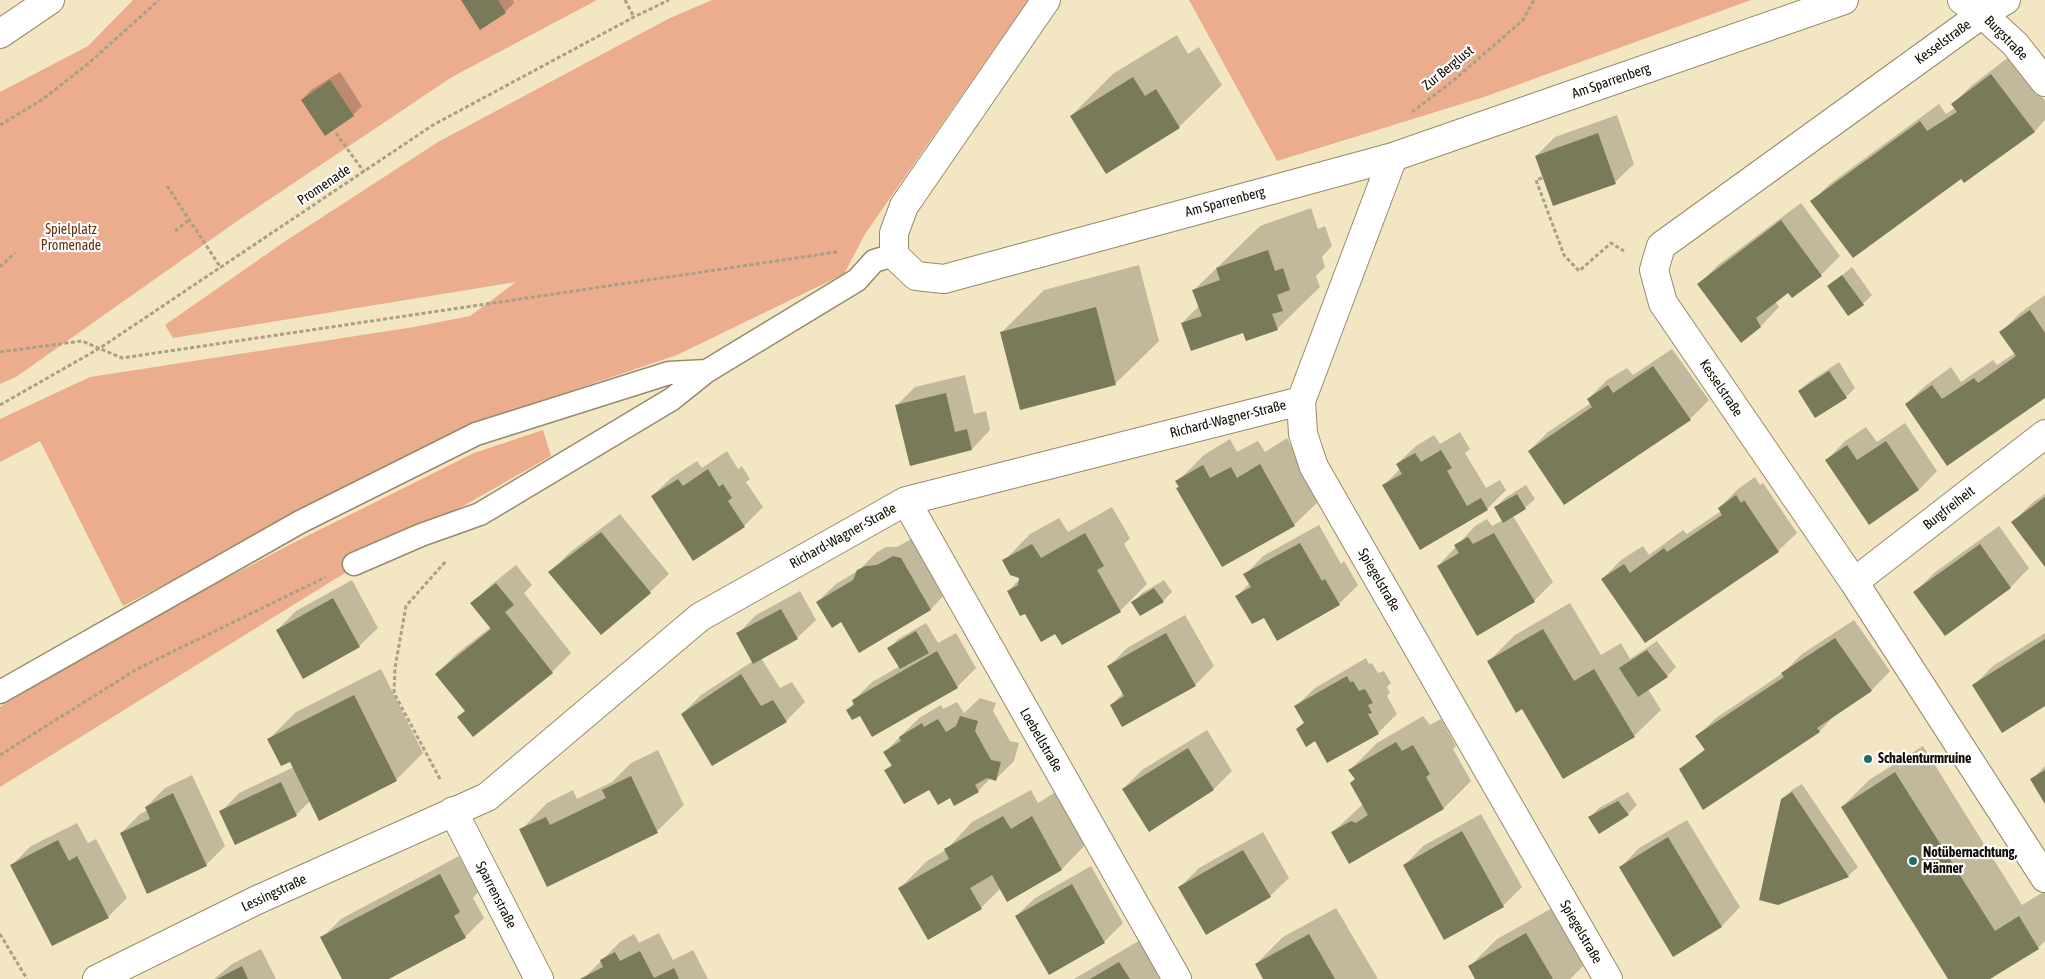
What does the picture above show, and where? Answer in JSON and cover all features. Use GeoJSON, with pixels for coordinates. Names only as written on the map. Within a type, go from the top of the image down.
{"type":"FeatureCollection","features":[{"type":"Feature","properties":{"kind":"street"},"geometry":{"type":"LineString","coordinates":[[0,34],[50,0]]}},
{"type":"Feature","properties":{"kind":"street"},"geometry":{"type":"LineString","coordinates":[[884,258],[904,206],[1046,0]]}},
{"type":"Feature","properties":{"kind":"street","name":"Am Sparrenberg"},"geometry":{"type":"LineString","coordinates":[[884,258],[916,276],[944,279],[1393,157],[1844,0]]}},
{"type":"Feature","properties":{"kind":"street","name":"Kesselstraße"},"geometry":{"type":"LineString","coordinates":[[2006,0],[1972,7],[1661,246],[1654,270],[1663,303],[1854,582],[2045,878]]}},
{"type":"Feature","properties":{"kind":"street","name":"Burgstraße"},"geometry":{"type":"LineString","coordinates":[[1972,7],[2015,44],[2045,82]]}},
{"type":"Feature","properties":{"kind":"street","name":"Spiegelstraße"},"geometry":{"type":"LineString","coordinates":[[1393,157],[1301,401],[1303,434],[1314,467],[1608,979]]}},
{"type":"Feature","properties":{"kind":"street","name":"Richard-Wagner-Straße"},"geometry":{"type":"LineString","coordinates":[[452,811],[487,797],[700,616],[906,501],[1301,401]]}},
{"type":"Feature","properties":{"kind":"street","name":"Burgfreiheit"},"geometry":{"type":"LineString","coordinates":[[1854,582],[2045,434]]}},
{"type":"Feature","properties":{"kind":"street","name":"Loebellstraße"},"geometry":{"type":"LineString","coordinates":[[906,501],[1177,979]]}},
{"type":"Feature","properties":{"kind":"street","name":"Lessingstraße"},"geometry":{"type":"LineString","coordinates":[[97,979],[257,900],[452,811]]}},
{"type":"Feature","properties":{"kind":"street","name":"Sparrenstraße"},"geometry":{"type":"LineString","coordinates":[[452,811],[539,979]]}},
{"type":"Feature","properties":{"kind":"lane"},"geometry":{"type":"LineString","coordinates":[[354,564],[421,535],[480,514],[672,399],[707,371],[857,280],[884,258]]}},
{"type":"Feature","properties":{"kind":"lane"},"geometry":{"type":"LineString","coordinates":[[0,692],[300,522],[476,434],[669,373],[707,371]]}},
{"type":"Feature","properties":{"kind":"path"},"geometry":{"type":"LineString","coordinates":[[0,125],[43,99],[89,63],[159,0]]}},
{"type":"Feature","properties":{"kind":"path"},"geometry":{"type":"LineString","coordinates":[[625,0],[634,17]]}},
{"type":"Feature","properties":{"kind":"path","name":"Promenade"},"geometry":{"type":"LineString","coordinates":[[0,404],[100,348],[433,125],[634,17],[670,0]]}},
{"type":"Feature","properties":{"kind":"path","name":"Zur Berglust"},"geometry":{"type":"LineString","coordinates":[[1393,157],[1389,134],[1391,128],[1454,80],[1523,20],[1534,0]]}},
{"type":"Feature","properties":{"kind":"path"},"geometry":{"type":"LineString","coordinates":[[336,133],[364,172]]}},
{"type":"Feature","properties":{"kind":"path"},"geometry":{"type":"LineString","coordinates":[[1542,178],[1536,180],[1564,255],[1578,271],[1589,261]]}},
{"type":"Feature","properties":{"kind":"path"},"geometry":{"type":"LineString","coordinates":[[167,186],[221,268]]}},
{"type":"Feature","properties":{"kind":"path"},"geometry":{"type":"LineString","coordinates":[[175,231],[189,220]]}},
{"type":"Feature","properties":{"kind":"path"},"geometry":{"type":"LineString","coordinates":[[0,352],[82,341],[122,358],[846,251],[884,258]]}},
{"type":"Feature","properties":{"kind":"path"},"geometry":{"type":"LineString","coordinates":[[0,267],[15,253]]}},
{"type":"Feature","properties":{"kind":"path"},"geometry":{"type":"LineString","coordinates":[[452,811],[440,778],[394,694],[395,668],[406,606],[459,548],[480,514]]}},
{"type":"Feature","properties":{"kind":"path"},"geometry":{"type":"LineString","coordinates":[[0,754],[137,669],[354,564]]}},
{"type":"Feature","properties":{"kind":"path"},"geometry":{"type":"LineString","coordinates":[[0,934],[27,979]]}},
{"type":"Feature","properties":{"kind":"green space","name":"Spielplatz Promenade"},"geometry":{"type":"Polygon","coordinates":[[[133,0],[597,0],[452,77],[243,217],[16,377],[0,384],[0,92],[88,46],[133,0]]]}},
{"type":"Feature","properties":{"kind":"green space"},"geometry":{"type":"Polygon","coordinates":[[[712,0],[1028,0],[865,234],[844,274],[677,355],[476,423],[123,606],[40,441],[0,462],[0,419],[90,377],[414,327],[470,316],[516,282],[173,338],[165,325],[284,242],[438,142],[670,18],[712,0]]]}},
{"type":"Feature","properties":{"kind":"green space"},"geometry":{"type":"Polygon","coordinates":[[[1189,0],[1751,0],[1484,97],[1277,161],[1189,0]]]}},
{"type":"Feature","properties":{"kind":"green space"},"geometry":{"type":"Polygon","coordinates":[[[543,430],[551,456],[335,579],[0,787],[0,707],[136,626],[295,542],[474,453],[543,430]]]}},
{"type":"Feature","properties":{"kind":"building"},"geometry":{"type":"Polygon","coordinates":[[[461,0],[498,0],[506,13],[480,30],[461,0]]]}},
{"type":"Feature","properties":{"kind":"building"},"geometry":{"type":"Polygon","coordinates":[[[1991,74],[2035,132],[1964,183],[1961,179],[1853,258],[1810,201],[1920,121],[1927,131],[1957,112],[1951,104],[1991,74]]]}},
{"type":"Feature","properties":{"kind":"building"},"geometry":{"type":"Polygon","coordinates":[[[1133,77],[1145,96],[1156,89],[1180,128],[1106,174],[1070,116],[1133,77]]]}},
{"type":"Feature","properties":{"kind":"building"},"geometry":{"type":"Polygon","coordinates":[[[330,80],[354,116],[325,136],[301,100],[330,80]]]}},
{"type":"Feature","properties":{"kind":"building"},"geometry":{"type":"Polygon","coordinates":[[[1598,133],[1616,184],[1553,206],[1535,156],[1598,133]]]}},
{"type":"Feature","properties":{"kind":"building"},"geometry":{"type":"Polygon","coordinates":[[[1781,220],[1822,276],[1792,298],[1788,293],[1756,318],[1761,327],[1741,343],[1697,284],[1781,220]]]}},
{"type":"Feature","properties":{"kind":"building"},"geometry":{"type":"Polygon","coordinates":[[[1268,250],[1275,271],[1283,268],[1290,290],[1277,295],[1283,311],[1272,314],[1278,330],[1246,341],[1243,333],[1191,351],[1181,323],[1202,316],[1192,290],[1220,280],[1216,268],[1268,250]]]}},
{"type":"Feature","properties":{"kind":"building"},"geometry":{"type":"Polygon","coordinates":[[[1842,275],[1864,305],[1848,316],[1827,286],[1842,275]]]}},
{"type":"Feature","properties":{"kind":"building"},"geometry":{"type":"Polygon","coordinates":[[[1096,307],[1116,385],[1020,410],[1000,332],[1096,307]]]}},
{"type":"Feature","properties":{"kind":"building"},"geometry":{"type":"Polygon","coordinates":[[[2030,310],[2045,333],[2045,398],[1947,466],[1905,404],[1932,385],[1942,399],[1974,378],[1978,383],[2016,356],[1999,332],[2030,310]]]}},
{"type":"Feature","properties":{"kind":"building"},"geometry":{"type":"Polygon","coordinates":[[[1653,366],[1691,420],[1564,505],[1528,451],[1592,407],[1587,399],[1608,385],[1613,393],[1653,366]]]}},
{"type":"Feature","properties":{"kind":"building"},"geometry":{"type":"Polygon","coordinates":[[[1829,371],[1847,398],[1815,418],[1798,391],[1829,371]]]}},
{"type":"Feature","properties":{"kind":"building"},"geometry":{"type":"Polygon","coordinates":[[[946,393],[955,432],[967,429],[972,450],[910,466],[895,405],[946,393]]]}},
{"type":"Feature","properties":{"kind":"building"},"geometry":{"type":"Polygon","coordinates":[[[1886,441],[1919,490],[1869,525],[1825,460],[1847,445],[1857,460],[1886,441]]]}},
{"type":"Feature","properties":{"kind":"building"},"geometry":{"type":"Polygon","coordinates":[[[1441,450],[1452,468],[1447,471],[1467,506],[1481,498],[1488,510],[1420,550],[1382,485],[1402,474],[1396,464],[1415,453],[1421,462],[1441,450]]]}},
{"type":"Feature","properties":{"kind":"building"},"geometry":{"type":"Polygon","coordinates":[[[1260,464],[1295,526],[1222,567],[1176,488],[1179,487],[1175,481],[1203,465],[1210,478],[1231,467],[1237,478],[1260,464]]]}},
{"type":"Feature","properties":{"kind":"building"},"geometry":{"type":"Polygon","coordinates":[[[708,469],[719,487],[723,484],[732,498],[728,501],[745,527],[693,561],[651,496],[678,479],[683,486],[708,469]]]}},
{"type":"Feature","properties":{"kind":"building"},"geometry":{"type":"Polygon","coordinates":[[[1517,494],[1526,509],[1503,523],[1494,507],[1517,494]]]}},
{"type":"Feature","properties":{"kind":"building"},"geometry":{"type":"Polygon","coordinates":[[[1736,495],[1741,503],[1744,500],[1779,552],[1645,643],[1601,579],[1624,564],[1630,573],[1664,548],[1667,552],[1722,515],[1718,508],[1736,495]]]}},
{"type":"Feature","properties":{"kind":"building"},"geometry":{"type":"Polygon","coordinates":[[[2045,497],[2045,567],[2011,522],[2045,497]]]}},
{"type":"Feature","properties":{"kind":"building"},"geometry":{"type":"Polygon","coordinates":[[[601,532],[651,593],[601,635],[548,572],[601,532]]]}},
{"type":"Feature","properties":{"kind":"building"},"geometry":{"type":"Polygon","coordinates":[[[1085,533],[1104,566],[1097,570],[1121,612],[1062,645],[1055,634],[1041,642],[1025,614],[1020,616],[1007,591],[1018,585],[1019,578],[1010,575],[1002,560],[1032,544],[1041,558],[1085,533]]]}},
{"type":"Feature","properties":{"kind":"building"},"geometry":{"type":"Polygon","coordinates":[[[1494,533],[1535,602],[1477,636],[1437,566],[1459,553],[1454,545],[1468,537],[1473,544],[1494,533]]]}},
{"type":"Feature","properties":{"kind":"building"},"geometry":{"type":"Polygon","coordinates":[[[1300,543],[1322,581],[1325,579],[1340,605],[1277,641],[1264,618],[1252,624],[1235,596],[1251,587],[1243,574],[1300,543]]]}},
{"type":"Feature","properties":{"kind":"building"},"geometry":{"type":"Polygon","coordinates":[[[1980,544],[2011,588],[1945,636],[1913,592],[1980,544]]]}},
{"type":"Feature","properties":{"kind":"building"},"geometry":{"type":"Polygon","coordinates":[[[893,556],[901,558],[931,610],[859,653],[841,622],[832,628],[816,602],[853,580],[857,570],[866,566],[877,565],[893,556]]]}},
{"type":"Feature","properties":{"kind":"building"},"geometry":{"type":"Polygon","coordinates":[[[496,583],[514,605],[505,612],[553,673],[473,737],[457,717],[465,711],[435,674],[491,629],[470,603],[496,583]]]}},
{"type":"Feature","properties":{"kind":"building"},"geometry":{"type":"Polygon","coordinates":[[[1154,588],[1164,602],[1140,616],[1131,602],[1154,588]]]}},
{"type":"Feature","properties":{"kind":"building"},"geometry":{"type":"Polygon","coordinates":[[[333,598],[360,647],[303,679],[276,630],[333,598]]]}},
{"type":"Feature","properties":{"kind":"building"},"geometry":{"type":"Polygon","coordinates":[[[781,609],[798,639],[753,664],[736,633],[781,609]]]}},
{"type":"Feature","properties":{"kind":"building"},"geometry":{"type":"Polygon","coordinates":[[[1543,629],[1574,681],[1594,669],[1635,737],[1563,779],[1522,709],[1516,713],[1487,661],[1543,629]]]}},
{"type":"Feature","properties":{"kind":"building"},"geometry":{"type":"Polygon","coordinates":[[[916,631],[929,653],[900,669],[887,648],[916,631]]]}},
{"type":"Feature","properties":{"kind":"building"},"geometry":{"type":"Polygon","coordinates":[[[1166,633],[1196,686],[1122,727],[1110,705],[1124,696],[1107,666],[1166,633]]]}},
{"type":"Feature","properties":{"kind":"building"},"geometry":{"type":"Polygon","coordinates":[[[1835,638],[1872,691],[1817,728],[1820,732],[1703,810],[1679,769],[1705,750],[1695,736],[1784,677],[1781,673],[1835,638]]]}},
{"type":"Feature","properties":{"kind":"building"},"geometry":{"type":"Polygon","coordinates":[[[2045,639],[2045,706],[2002,733],[1972,685],[2045,639]]]}},
{"type":"Feature","properties":{"kind":"building"},"geometry":{"type":"Polygon","coordinates":[[[1647,650],[1668,677],[1638,697],[1619,668],[1647,650]]]}},
{"type":"Feature","properties":{"kind":"building"},"geometry":{"type":"Polygon","coordinates":[[[937,651],[958,688],[872,737],[860,716],[852,720],[846,710],[854,705],[852,700],[937,651]]]}},
{"type":"Feature","properties":{"kind":"building"},"geometry":{"type":"Polygon","coordinates":[[[741,674],[761,706],[773,700],[787,722],[712,766],[681,714],[741,674]]]}},
{"type":"Feature","properties":{"kind":"building"},"geometry":{"type":"Polygon","coordinates":[[[1347,676],[1350,682],[1353,681],[1359,691],[1365,689],[1373,703],[1368,705],[1372,713],[1368,714],[1379,734],[1327,763],[1315,741],[1306,747],[1296,729],[1304,723],[1294,706],[1347,676]]]}},
{"type":"Feature","properties":{"kind":"building"},"geometry":{"type":"Polygon","coordinates":[[[354,695],[397,781],[319,821],[290,762],[281,766],[267,739],[354,695]]]}},
{"type":"Feature","properties":{"kind":"building"},"geometry":{"type":"Polygon","coordinates":[[[960,716],[978,721],[975,731],[991,760],[1001,762],[996,781],[987,778],[975,785],[979,792],[954,806],[950,798],[938,805],[929,790],[904,804],[884,770],[892,766],[883,752],[901,741],[899,737],[922,723],[924,727],[938,719],[946,732],[956,726],[960,716]]]}},
{"type":"Feature","properties":{"kind":"building"},"geometry":{"type":"Polygon","coordinates":[[[1396,742],[1402,751],[1413,745],[1430,774],[1426,777],[1444,809],[1349,864],[1331,832],[1351,821],[1356,823],[1368,815],[1350,783],[1355,779],[1348,770],[1396,742]]]}},
{"type":"Feature","properties":{"kind":"building"},"geometry":{"type":"Polygon","coordinates":[[[1188,748],[1214,790],[1149,832],[1122,789],[1188,748]]]}},
{"type":"Feature","properties":{"kind":"building"},"geometry":{"type":"Polygon","coordinates":[[[2045,770],[2045,804],[2030,779],[2045,770]]]}},
{"type":"Feature","properties":{"kind":"building","name":"Notübernachtung, Männer"},"geometry":{"type":"Polygon","coordinates":[[[1895,772],[1995,931],[2019,916],[2039,949],[1990,979],[1948,979],[1841,807],[1895,772]]]}},
{"type":"Feature","properties":{"kind":"building"},"geometry":{"type":"Polygon","coordinates":[[[631,776],[658,833],[547,887],[519,829],[546,817],[550,825],[606,798],[602,790],[631,776]]]}},
{"type":"Feature","properties":{"kind":"building"},"geometry":{"type":"Polygon","coordinates":[[[281,782],[297,816],[235,845],[219,811],[281,782]]]}},
{"type":"Feature","properties":{"kind":"building"},"geometry":{"type":"Polygon","coordinates":[[[1792,792],[1849,877],[1778,905],[1759,900],[1781,799],[1792,792]]]}},
{"type":"Feature","properties":{"kind":"building"},"geometry":{"type":"Polygon","coordinates":[[[173,793],[207,866],[147,894],[120,833],[150,819],[145,807],[173,793]]]}},
{"type":"Feature","properties":{"kind":"building"},"geometry":{"type":"Polygon","coordinates":[[[1618,801],[1629,815],[1599,834],[1588,817],[1618,801]]]}},
{"type":"Feature","properties":{"kind":"building"},"geometry":{"type":"Polygon","coordinates":[[[1003,816],[1011,829],[1032,816],[1062,870],[1007,902],[992,875],[970,888],[982,909],[928,940],[898,888],[949,859],[944,849],[1003,816]]]}},
{"type":"Feature","properties":{"kind":"building"},"geometry":{"type":"Polygon","coordinates":[[[1462,831],[1504,907],[1444,940],[1403,865],[1462,831]]]}},
{"type":"Feature","properties":{"kind":"building"},"geometry":{"type":"Polygon","coordinates":[[[1668,837],[1722,927],[1673,957],[1619,867],[1668,837]]]}},
{"type":"Feature","properties":{"kind":"building"},"geometry":{"type":"Polygon","coordinates":[[[58,840],[69,861],[77,856],[109,918],[52,946],[10,865],[58,840]]]}},
{"type":"Feature","properties":{"kind":"building"},"geometry":{"type":"Polygon","coordinates":[[[1243,850],[1271,897],[1206,935],[1178,887],[1243,850]]]}},
{"type":"Feature","properties":{"kind":"building"},"geometry":{"type":"Polygon","coordinates":[[[440,874],[460,912],[454,916],[466,938],[389,979],[342,979],[320,937],[440,874]]]}},
{"type":"Feature","properties":{"kind":"building"},"geometry":{"type":"Polygon","coordinates":[[[1072,884],[1105,943],[1049,975],[1015,916],[1072,884]]]}},
{"type":"Feature","properties":{"kind":"building"},"geometry":{"type":"Polygon","coordinates":[[[1526,933],[1553,979],[1475,979],[1468,966],[1526,933]]]}},
{"type":"Feature","properties":{"kind":"building"},"geometry":{"type":"Polygon","coordinates":[[[1309,934],[1335,979],[1263,979],[1255,964],[1309,934]]]}},
{"type":"Feature","properties":{"kind":"building"},"geometry":{"type":"Polygon","coordinates":[[[640,951],[654,978],[674,968],[679,979],[580,979],[603,967],[600,960],[615,952],[620,961],[640,951]]]}},
{"type":"Feature","properties":{"kind":"building"},"geometry":{"type":"Polygon","coordinates":[[[1119,962],[1130,979],[1090,979],[1119,962]]]}},
{"type":"Feature","properties":{"kind":"building"},"geometry":{"type":"Polygon","coordinates":[[[242,966],[248,979],[217,979],[242,966]]]}},
{"type":"Feature","properties":{"kind":"place","name":"Schalenturmruine"},"geometry":{"type":"Point","coordinates":[1868,759]}},
{"type":"Feature","properties":{"kind":"place","name":"Notübernachtung, Männer"},"geometry":{"type":"Point","coordinates":[1913,861]}}]}
